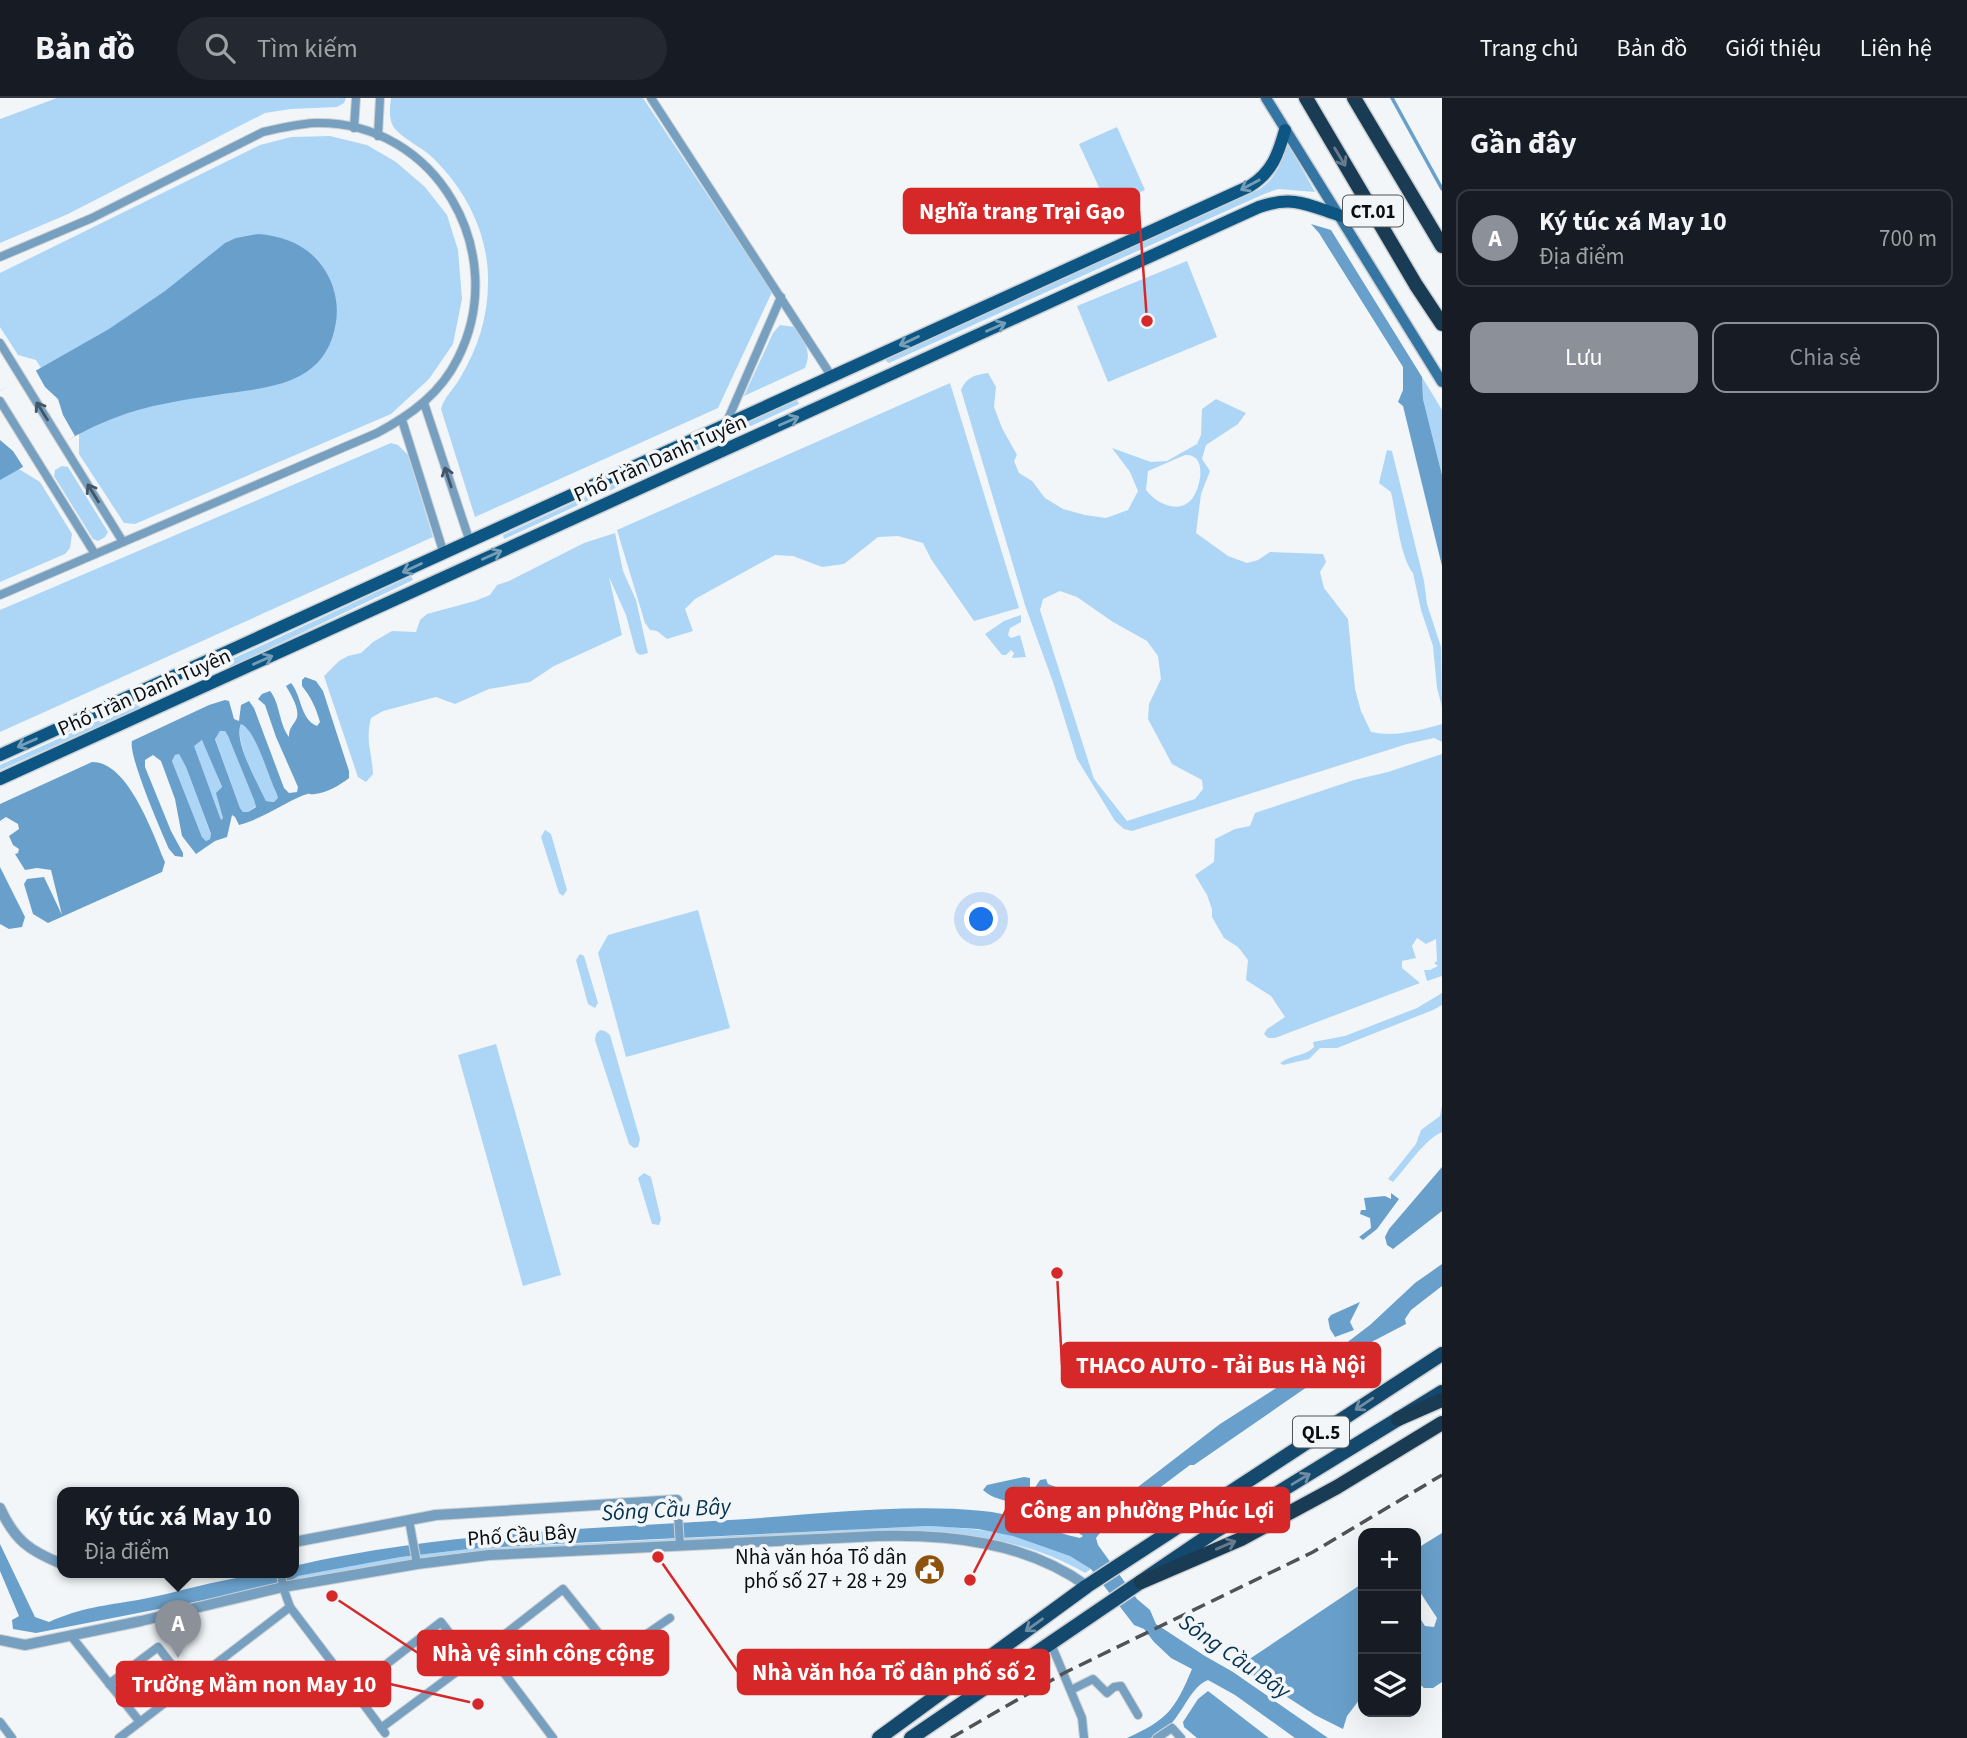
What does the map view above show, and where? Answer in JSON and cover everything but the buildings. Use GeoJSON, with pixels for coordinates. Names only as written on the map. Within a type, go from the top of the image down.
{"type":"FeatureCollection","features":[{"type":"Feature","properties":{"kind":"highway","name":"CT.01"},"geometry":{"type":"LineString","coordinates":[[1306,98],[1416,285],[1442,324]]}},
{"type":"Feature","properties":{"kind":"highway","name":"CT.01"},"geometry":{"type":"LineString","coordinates":[[1354,98],[1442,246]]}},
{"type":"Feature","properties":{"kind":"highway","name":"QL.5"},"geometry":{"type":"LineString","coordinates":[[879,1738],[1088,1586],[1442,1354]]}},
{"type":"Feature","properties":{"kind":"highway","name":"QL.5"},"geometry":{"type":"LineString","coordinates":[[911,1738],[1214,1532],[1442,1392]]}},
{"type":"Feature","properties":{"kind":"highway"},"geometry":{"type":"LineString","coordinates":[[1398,1419],[1442,1400]]}},
{"type":"Feature","properties":{"kind":"highway"},"geometry":{"type":"LineString","coordinates":[[1141,1582],[1241,1539],[1337,1487],[1442,1423]]}},
{"type":"Feature","properties":{"kind":"main road"},"geometry":{"type":"LineString","coordinates":[[1266,98],[1442,382]]}},
{"type":"Feature","properties":{"kind":"main road","name":"Phố Trần Danh Tuyên"},"geometry":{"type":"LineString","coordinates":[[0,755],[1250,186],[1262,178],[1275,162],[1285,130]]}},
{"type":"Feature","properties":{"kind":"main road","name":"Phố Trần Danh Tuyên"},"geometry":{"type":"LineString","coordinates":[[0,779],[1259,207],[1288,200],[1341,216]]}},
{"type":"Feature","properties":{"kind":"main road"},"geometry":{"type":"LineString","coordinates":[[832,377],[842,397]]}},
{"type":"Feature","properties":{"kind":"main road"},"geometry":{"type":"LineString","coordinates":[[464,544],[467,567]]}},
{"type":"Feature","properties":{"kind":"main road"},"geometry":{"type":"LineString","coordinates":[[167,680],[176,699]]}},
{"type":"Feature","properties":{"kind":"street"},"geometry":{"type":"LineString","coordinates":[[354,128],[356,98]]}},
{"type":"Feature","properties":{"kind":"street"},"geometry":{"type":"LineString","coordinates":[[378,136],[380,98]]}},
{"type":"Feature","properties":{"kind":"street"},"geometry":{"type":"LineString","coordinates":[[651,98],[832,377]]}},
{"type":"Feature","properties":{"kind":"street"},"geometry":{"type":"LineString","coordinates":[[0,257],[92,218],[262,132],[289,125],[317,123],[354,128],[396,144],[438,179],[460,214],[473,253],[476,280],[475,307],[468,334],[450,371],[424,403],[402,420],[0,595]]}},
{"type":"Feature","properties":{"kind":"street"},"geometry":{"type":"LineString","coordinates":[[725,426],[781,297]]}},
{"type":"Feature","properties":{"kind":"street"},"geometry":{"type":"LineString","coordinates":[[0,344],[123,542]]}},
{"type":"Feature","properties":{"kind":"street"},"geometry":{"type":"LineString","coordinates":[[0,401],[95,554]]}},
{"type":"Feature","properties":{"kind":"street"},"geometry":{"type":"LineString","coordinates":[[424,403],[464,544]]}},
{"type":"Feature","properties":{"kind":"street"},"geometry":{"type":"LineString","coordinates":[[402,420],[444,554]]}},
{"type":"Feature","properties":{"kind":"street"},"geometry":{"type":"LineString","coordinates":[[299,1541],[409,1520],[465,1513],[677,1500],[680,1545]]}},
{"type":"Feature","properties":{"kind":"street"},"geometry":{"type":"LineString","coordinates":[[0,1508],[14,1535],[30,1550],[57,1562]]}},
{"type":"Feature","properties":{"kind":"street"},"geometry":{"type":"LineString","coordinates":[[409,1520],[417,1564]]}},
{"type":"Feature","properties":{"kind":"street","name":"Phố Cầu Bây"},"geometry":{"type":"LineString","coordinates":[[0,1640],[25,1645],[283,1587],[417,1564],[489,1555],[680,1545],[893,1535],[950,1538],[983,1543],[1032,1556],[1088,1586]]}},
{"type":"Feature","properties":{"kind":"street"},"geometry":{"type":"LineString","coordinates":[[282,1578],[290,1607],[383,1730],[563,1589],[616,1655],[670,1618]]}},
{"type":"Feature","properties":{"kind":"street"},"geometry":{"type":"LineString","coordinates":[[119,1738],[290,1607]]}},
{"type":"Feature","properties":{"kind":"street"},"geometry":{"type":"LineString","coordinates":[[353,1690],[442,1622],[471,1661]]}},
{"type":"Feature","properties":{"kind":"street"},"geometry":{"type":"LineString","coordinates":[[71,1636],[140,1722]]}},
{"type":"Feature","properties":{"kind":"street"},"geometry":{"type":"LineString","coordinates":[[1051,1644],[1083,1723],[1084,1738]]}},
{"type":"Feature","properties":{"kind":"street"},"geometry":{"type":"LineString","coordinates":[[109,1684],[158,1647],[188,1686]]}},
{"type":"Feature","properties":{"kind":"street"},"geometry":{"type":"LineString","coordinates":[[486,1649],[553,1738]]}},
{"type":"Feature","properties":{"kind":"street"},"geometry":{"type":"LineString","coordinates":[[1071,1690],[1093,1679],[1107,1693],[1114,1687],[1121,1686],[1138,1715]]}},
{"type":"Feature","properties":{"kind":"street"},"geometry":{"type":"LineString","coordinates":[[0,1722],[12,1738]]}},
{"type":"Feature","properties":{"kind":"street"},"geometry":{"type":"LineString","coordinates":[[1157,1738],[1171,1728],[1181,1738]]}},
{"type":"Feature","properties":{"kind":"shaded area"},"geometry":{"type":"Polygon","coordinates":[[[57,98],[346,98],[344,103],[337,107],[265,113],[68,214],[0,243],[0,119],[57,98]]]}},
{"type":"Feature","properties":{"kind":"shaded area"},"geometry":{"type":"Polygon","coordinates":[[[391,98],[643,98],[772,292],[718,408],[475,517],[441,409],[466,367],[481,332],[488,295],[484,247],[473,214],[456,184],[433,158],[395,129],[391,122],[391,98]]]}},
{"type":"Feature","properties":{"kind":"shaded area"},"geometry":{"type":"Polygon","coordinates":[[[1117,127],[1145,190],[1108,207],[1079,144],[1117,127]]]}},
{"type":"Feature","properties":{"kind":"shaded area"},"geometry":{"type":"Polygon","coordinates":[[[330,136],[367,145],[396,162],[425,187],[447,215],[458,250],[462,299],[453,344],[429,379],[391,414],[135,524],[124,523],[79,454],[79,429],[36,360],[18,355],[0,327],[0,273],[260,145],[291,137],[330,136]]]}},
{"type":"Feature","properties":{"kind":"shaded area"},"geometry":{"type":"Polygon","coordinates":[[[1288,144],[1315,192],[1278,189],[1264,194],[889,363],[886,361],[1260,189],[1281,163],[1288,144]]]}},
{"type":"Feature","properties":{"kind":"shaded area"},"geometry":{"type":"Polygon","coordinates":[[[1311,224],[1331,230],[1422,377],[1423,399],[1442,475],[1442,566],[1403,406],[1398,402],[1403,390],[1403,367],[1311,224]]]}},
{"type":"Feature","properties":{"kind":"shaded area"},"geometry":{"type":"Polygon","coordinates":[[[258,234],[286,239],[302,247],[316,259],[330,279],[337,315],[330,343],[320,360],[307,372],[274,386],[166,403],[117,417],[72,438],[0,480],[0,391],[109,329],[165,291],[225,243],[258,234]]]}},
{"type":"Feature","properties":{"kind":"shaded area"},"geometry":{"type":"Polygon","coordinates":[[[1187,261],[1217,337],[1108,382],[1077,306],[1187,261]]]}},
{"type":"Feature","properties":{"kind":"shaded area"},"geometry":{"type":"Polygon","coordinates":[[[780,325],[795,327],[802,337],[808,352],[805,368],[744,396],[773,333],[780,325]]]}},
{"type":"Feature","properties":{"kind":"shaded area"},"geometry":{"type":"Polygon","coordinates":[[[988,373],[996,387],[994,407],[1017,455],[1014,461],[1019,473],[1032,481],[1045,498],[1063,509],[1085,515],[1106,518],[1128,510],[1138,491],[1130,472],[1112,448],[1151,462],[1167,461],[1197,444],[1201,435],[1202,409],[1216,399],[1246,413],[1238,424],[1206,445],[1202,459],[1210,471],[1201,494],[1196,533],[1228,556],[1247,563],[1270,552],[1323,554],[1326,562],[1320,572],[1324,588],[1348,619],[1355,689],[1371,732],[1398,734],[1442,724],[1442,742],[1434,738],[1407,744],[1132,831],[1124,829],[1115,821],[1077,759],[1025,605],[961,390],[968,379],[988,373]],[[1185,455],[1148,471],[1146,490],[1155,499],[1173,507],[1191,500],[1200,480],[1200,465],[1197,460],[1185,455]],[[1060,591],[1043,599],[1040,610],[1094,779],[1127,821],[1195,799],[1203,789],[1202,780],[1172,764],[1148,719],[1149,704],[1161,679],[1158,656],[1147,641],[1077,597],[1060,591]]]}},
{"type":"Feature","properties":{"kind":"shaded area"},"geometry":{"type":"Polygon","coordinates":[[[1422,377],[1442,410],[1442,475],[1423,399],[1422,377]]]}},
{"type":"Feature","properties":{"kind":"shaded area"},"geometry":{"type":"Polygon","coordinates":[[[950,383],[1019,608],[974,621],[923,543],[898,536],[878,537],[844,564],[822,567],[793,556],[775,555],[695,599],[685,609],[693,631],[667,639],[657,631],[650,630],[645,623],[617,530],[950,383]]]}},
{"type":"Feature","properties":{"kind":"shaded area"},"geometry":{"type":"Polygon","coordinates":[[[797,400],[799,404],[504,539],[503,535],[797,400]]]}},
{"type":"Feature","properties":{"kind":"shaded area"},"geometry":{"type":"Polygon","coordinates":[[[391,443],[398,445],[408,455],[433,537],[0,732],[0,610],[391,443]]]}},
{"type":"Feature","properties":{"kind":"shaded area"},"geometry":{"type":"Polygon","coordinates":[[[0,444],[14,466],[40,482],[72,534],[70,548],[65,554],[0,582],[0,444]]]}},
{"type":"Feature","properties":{"kind":"shaded area"},"geometry":{"type":"Polygon","coordinates":[[[1387,450],[1392,451],[1424,581],[1427,604],[1441,647],[1442,707],[1437,688],[1433,646],[1413,573],[1402,546],[1391,492],[1379,483],[1387,450]]]}},
{"type":"Feature","properties":{"kind":"shaded area"},"geometry":{"type":"Polygon","coordinates":[[[62,466],[68,467],[108,532],[98,541],[93,539],[54,476],[55,470],[62,466]]]}},
{"type":"Feature","properties":{"kind":"shaded area"},"geometry":{"type":"Polygon","coordinates":[[[615,533],[623,571],[636,600],[648,653],[640,655],[636,652],[626,615],[609,577],[622,635],[554,666],[530,682],[489,689],[455,704],[436,697],[383,711],[371,718],[369,726],[373,774],[366,782],[358,777],[324,676],[339,661],[361,653],[392,631],[416,632],[420,620],[427,614],[490,595],[497,585],[584,543],[615,533]]]}},
{"type":"Feature","properties":{"kind":"shaded area"},"geometry":{"type":"Polygon","coordinates":[[[411,576],[413,580],[230,667],[228,661],[411,576]]]}},
{"type":"Feature","properties":{"kind":"shaded area"},"geometry":{"type":"Polygon","coordinates":[[[1021,615],[1021,622],[1010,628],[1008,635],[1011,638],[1020,635],[1026,657],[1012,658],[1014,653],[1011,650],[1002,655],[985,634],[1004,621],[1021,615]]]}},
{"type":"Feature","properties":{"kind":"shaded area"},"geometry":{"type":"Polygon","coordinates":[[[305,677],[316,681],[323,691],[349,778],[329,790],[304,795],[239,825],[232,815],[227,837],[215,841],[196,854],[182,836],[175,799],[161,761],[153,755],[145,760],[145,767],[183,853],[183,857],[175,856],[169,849],[146,794],[135,761],[132,741],[225,700],[229,701],[234,719],[239,721],[241,705],[249,701],[284,788],[289,793],[297,792],[298,787],[265,705],[258,699],[270,691],[289,737],[297,716],[295,703],[286,686],[291,683],[307,718],[317,726],[320,722],[311,699],[302,686],[305,677]],[[241,724],[239,731],[252,773],[266,801],[274,802],[278,798],[257,744],[241,724]],[[220,731],[215,739],[240,808],[243,812],[248,812],[256,807],[228,736],[225,731],[220,731]],[[202,740],[194,746],[221,820],[223,818],[216,793],[222,787],[202,740]],[[179,754],[175,755],[172,761],[202,837],[206,841],[211,834],[186,767],[179,754]]]}},
{"type":"Feature","properties":{"kind":"shaded area"},"geometry":{"type":"Polygon","coordinates":[[[138,703],[140,708],[0,770],[0,765],[138,703]]]}},
{"type":"Feature","properties":{"kind":"shaded area"},"geometry":{"type":"Polygon","coordinates":[[[241,724],[252,734],[262,754],[278,798],[275,802],[266,801],[248,762],[241,741],[241,724]]]}},
{"type":"Feature","properties":{"kind":"shaded area"},"geometry":{"type":"Polygon","coordinates":[[[220,731],[225,731],[228,736],[254,800],[256,806],[248,812],[243,812],[240,808],[215,738],[220,731]]]}},
{"type":"Feature","properties":{"kind":"shaded area"},"geometry":{"type":"Polygon","coordinates":[[[203,740],[222,788],[219,791],[223,818],[221,820],[193,745],[203,740]]]}},
{"type":"Feature","properties":{"kind":"shaded area"},"geometry":{"type":"Polygon","coordinates":[[[179,754],[211,835],[206,841],[202,837],[172,761],[175,755],[179,754]]]}},
{"type":"Feature","properties":{"kind":"shaded area"},"geometry":{"type":"Polygon","coordinates":[[[1442,754],[1442,976],[1427,981],[1424,970],[1438,966],[1434,963],[1437,961],[1436,939],[1426,944],[1417,938],[1412,946],[1416,958],[1402,961],[1402,968],[1420,983],[1275,1038],[1268,1038],[1264,1034],[1267,1029],[1285,1017],[1271,996],[1246,980],[1248,960],[1238,947],[1224,938],[1212,917],[1207,895],[1195,875],[1214,862],[1215,839],[1235,829],[1250,826],[1255,813],[1442,754]]]}},
{"type":"Feature","properties":{"kind":"shaded area"},"geometry":{"type":"Polygon","coordinates":[[[92,762],[105,765],[117,773],[128,786],[138,801],[165,862],[162,872],[48,923],[33,914],[24,884],[27,879],[44,877],[62,915],[51,870],[25,870],[15,854],[19,849],[13,845],[9,836],[19,829],[18,824],[6,817],[0,821],[0,804],[92,762]]]}},
{"type":"Feature","properties":{"kind":"shaded area"},"geometry":{"type":"Polygon","coordinates":[[[545,830],[551,834],[567,890],[563,896],[559,893],[541,837],[545,830]]]}},
{"type":"Feature","properties":{"kind":"shaded area"},"geometry":{"type":"Polygon","coordinates":[[[0,867],[25,917],[22,927],[9,929],[0,924],[0,867]]]}},
{"type":"Feature","properties":{"kind":"shaded area"},"geometry":{"type":"Polygon","coordinates":[[[698,910],[730,1028],[626,1057],[598,953],[608,935],[698,910]]]}},
{"type":"Feature","properties":{"kind":"shaded area"},"geometry":{"type":"Polygon","coordinates":[[[580,954],[584,956],[598,1003],[595,1008],[588,1004],[576,960],[580,954]]]}},
{"type":"Feature","properties":{"kind":"shaded area"},"geometry":{"type":"Polygon","coordinates":[[[1442,993],[1442,1005],[1433,1010],[1337,1048],[1320,1048],[1309,1059],[1283,1065],[1280,1063],[1311,1050],[1314,1047],[1313,1042],[1345,1036],[1417,1008],[1442,993]]]}},
{"type":"Feature","properties":{"kind":"shaded area"},"geometry":{"type":"Polygon","coordinates":[[[600,1030],[610,1035],[640,1139],[638,1147],[634,1148],[629,1144],[595,1040],[600,1030]]]}},
{"type":"Feature","properties":{"kind":"shaded area"},"geometry":{"type":"Polygon","coordinates":[[[496,1044],[561,1275],[523,1286],[458,1055],[496,1044]]]}},
{"type":"Feature","properties":{"kind":"shaded area"},"geometry":{"type":"Polygon","coordinates":[[[1442,1106],[1442,1132],[1422,1147],[1393,1182],[1388,1179],[1416,1144],[1421,1130],[1440,1116],[1442,1106]]]}},
{"type":"Feature","properties":{"kind":"shaded area"},"geometry":{"type":"Polygon","coordinates":[[[1442,1167],[1442,1211],[1393,1249],[1387,1245],[1385,1237],[1389,1229],[1442,1167]]]}},
{"type":"Feature","properties":{"kind":"shaded area"},"geometry":{"type":"Polygon","coordinates":[[[644,1173],[651,1177],[661,1219],[659,1225],[652,1224],[638,1178],[644,1173]]]}},
{"type":"Feature","properties":{"kind":"shaded area"},"geometry":{"type":"Polygon","coordinates":[[[1391,1193],[1399,1199],[1377,1229],[1363,1240],[1359,1237],[1371,1228],[1370,1218],[1360,1214],[1361,1210],[1366,1210],[1364,1198],[1385,1196],[1391,1199],[1391,1193]]]}},
{"type":"Feature","properties":{"kind":"shaded area","name":"Sông Cầu Bây"},"geometry":{"type":"Polygon","coordinates":[[[1442,1264],[1442,1286],[1411,1310],[1405,1319],[1406,1324],[1360,1348],[1194,1465],[1190,1465],[1154,1492],[1157,1503],[1147,1498],[1142,1499],[1107,1524],[1096,1538],[1098,1545],[1137,1599],[1150,1610],[1156,1624],[1233,1672],[1328,1738],[1295,1738],[1235,1695],[1208,1680],[1194,1691],[1175,1719],[1160,1734],[1150,1738],[1127,1738],[1152,1725],[1168,1712],[1175,1704],[1192,1669],[1171,1658],[1144,1629],[1134,1625],[1091,1569],[1070,1556],[1013,1536],[978,1529],[929,1526],[469,1549],[401,1557],[299,1576],[299,1565],[456,1539],[857,1511],[920,1508],[983,1511],[1020,1519],[1080,1538],[1083,1536],[1050,1515],[999,1499],[983,1490],[987,1485],[1024,1477],[1030,1478],[1030,1489],[1034,1489],[1040,1480],[1046,1479],[1048,1484],[1078,1495],[1104,1513],[1220,1424],[1345,1344],[1370,1325],[1415,1283],[1442,1264]]]}},
{"type":"Feature","properties":{"kind":"shaded area"},"geometry":{"type":"Polygon","coordinates":[[[1360,1302],[1350,1322],[1354,1330],[1335,1337],[1328,1319],[1331,1315],[1360,1302]]]}},
{"type":"Feature","properties":{"kind":"shaded area"},"geometry":{"type":"Polygon","coordinates":[[[929,1526],[992,1532],[1034,1541],[1073,1557],[1091,1569],[1085,1573],[1030,1549],[1001,1541],[970,1537],[498,1552],[291,1585],[292,1580],[299,1576],[401,1557],[469,1549],[929,1526]]]}},
{"type":"Feature","properties":{"kind":"shaded area"},"geometry":{"type":"Polygon","coordinates":[[[1442,1533],[1442,1682],[1433,1688],[1421,1685],[1421,1620],[1425,1626],[1434,1627],[1437,1618],[1421,1594],[1421,1546],[1442,1533]]]}},
{"type":"Feature","properties":{"kind":"shaded area","name":"Sông Cầu Bây"},"geometry":{"type":"Polygon","coordinates":[[[0,1544],[35,1617],[49,1622],[83,1610],[235,1578],[295,1578],[220,1597],[36,1633],[13,1629],[12,1620],[19,1616],[0,1571],[0,1544]]]}},
{"type":"Feature","properties":{"kind":"shaded area"},"geometry":{"type":"Polygon","coordinates":[[[1358,1586],[1358,1702],[1347,1716],[1343,1729],[1315,1715],[1239,1666],[1358,1586]]]}},
{"type":"Feature","properties":{"kind":"shaded area"},"geometry":{"type":"Polygon","coordinates":[[[1208,1691],[1269,1738],[1197,1738],[1184,1727],[1183,1722],[1198,1699],[1208,1691]]]}},
{"type":"Feature","properties":{"kind":"pier"},"geometry":{"type":"Polygon","coordinates":[[[35,369],[45,387],[58,399],[63,415],[75,436],[24,468],[13,451],[0,440],[0,391],[35,369]]]}},
{"type":"Feature","properties":{"kind":"waterway"},"geometry":{"type":"LineString","coordinates":[[1392,98],[1442,189]]}},
{"type":"Feature","properties":{"kind":"railway"},"geometry":{"type":"LineString","coordinates":[[951,1738],[1064,1673],[1313,1552],[1442,1475]]}},
{"type":"Feature","properties":{"kind":"place","name":"Nghĩa trang Trại Gạo"},"geometry":{"type":"Point","coordinates":[1147,321]}},
{"type":"Feature","properties":{"kind":"place","name":"THACO AUTO - Tải Bus Hà Nội"},"geometry":{"type":"Point","coordinates":[1057,1273]}},
{"type":"Feature","properties":{"kind":"place","name":"Nhà văn hóa Tổ dân phố số 2"},"geometry":{"type":"Point","coordinates":[658,1557]}},
{"type":"Feature","properties":{"kind":"place","name":"Nhà văn hóa Tổ dân phố số 27 + 28 + 29"},"geometry":{"type":"Point","coordinates":[930,1569]}},
{"type":"Feature","properties":{"kind":"place","name":"Công an phường Phúc Lợi"},"geometry":{"type":"Point","coordinates":[970,1580]}},
{"type":"Feature","properties":{"kind":"place","name":"Nhà vệ sinh công cộng"},"geometry":{"type":"Point","coordinates":[332,1596]}},
{"type":"Feature","properties":{"kind":"place","name":"Ký túc xá May 10"},"geometry":{"type":"Point","coordinates":[178,1658]}},
{"type":"Feature","properties":{"kind":"place","name":"Trường Mầm non May 10"},"geometry":{"type":"Point","coordinates":[478,1704]}}]}
